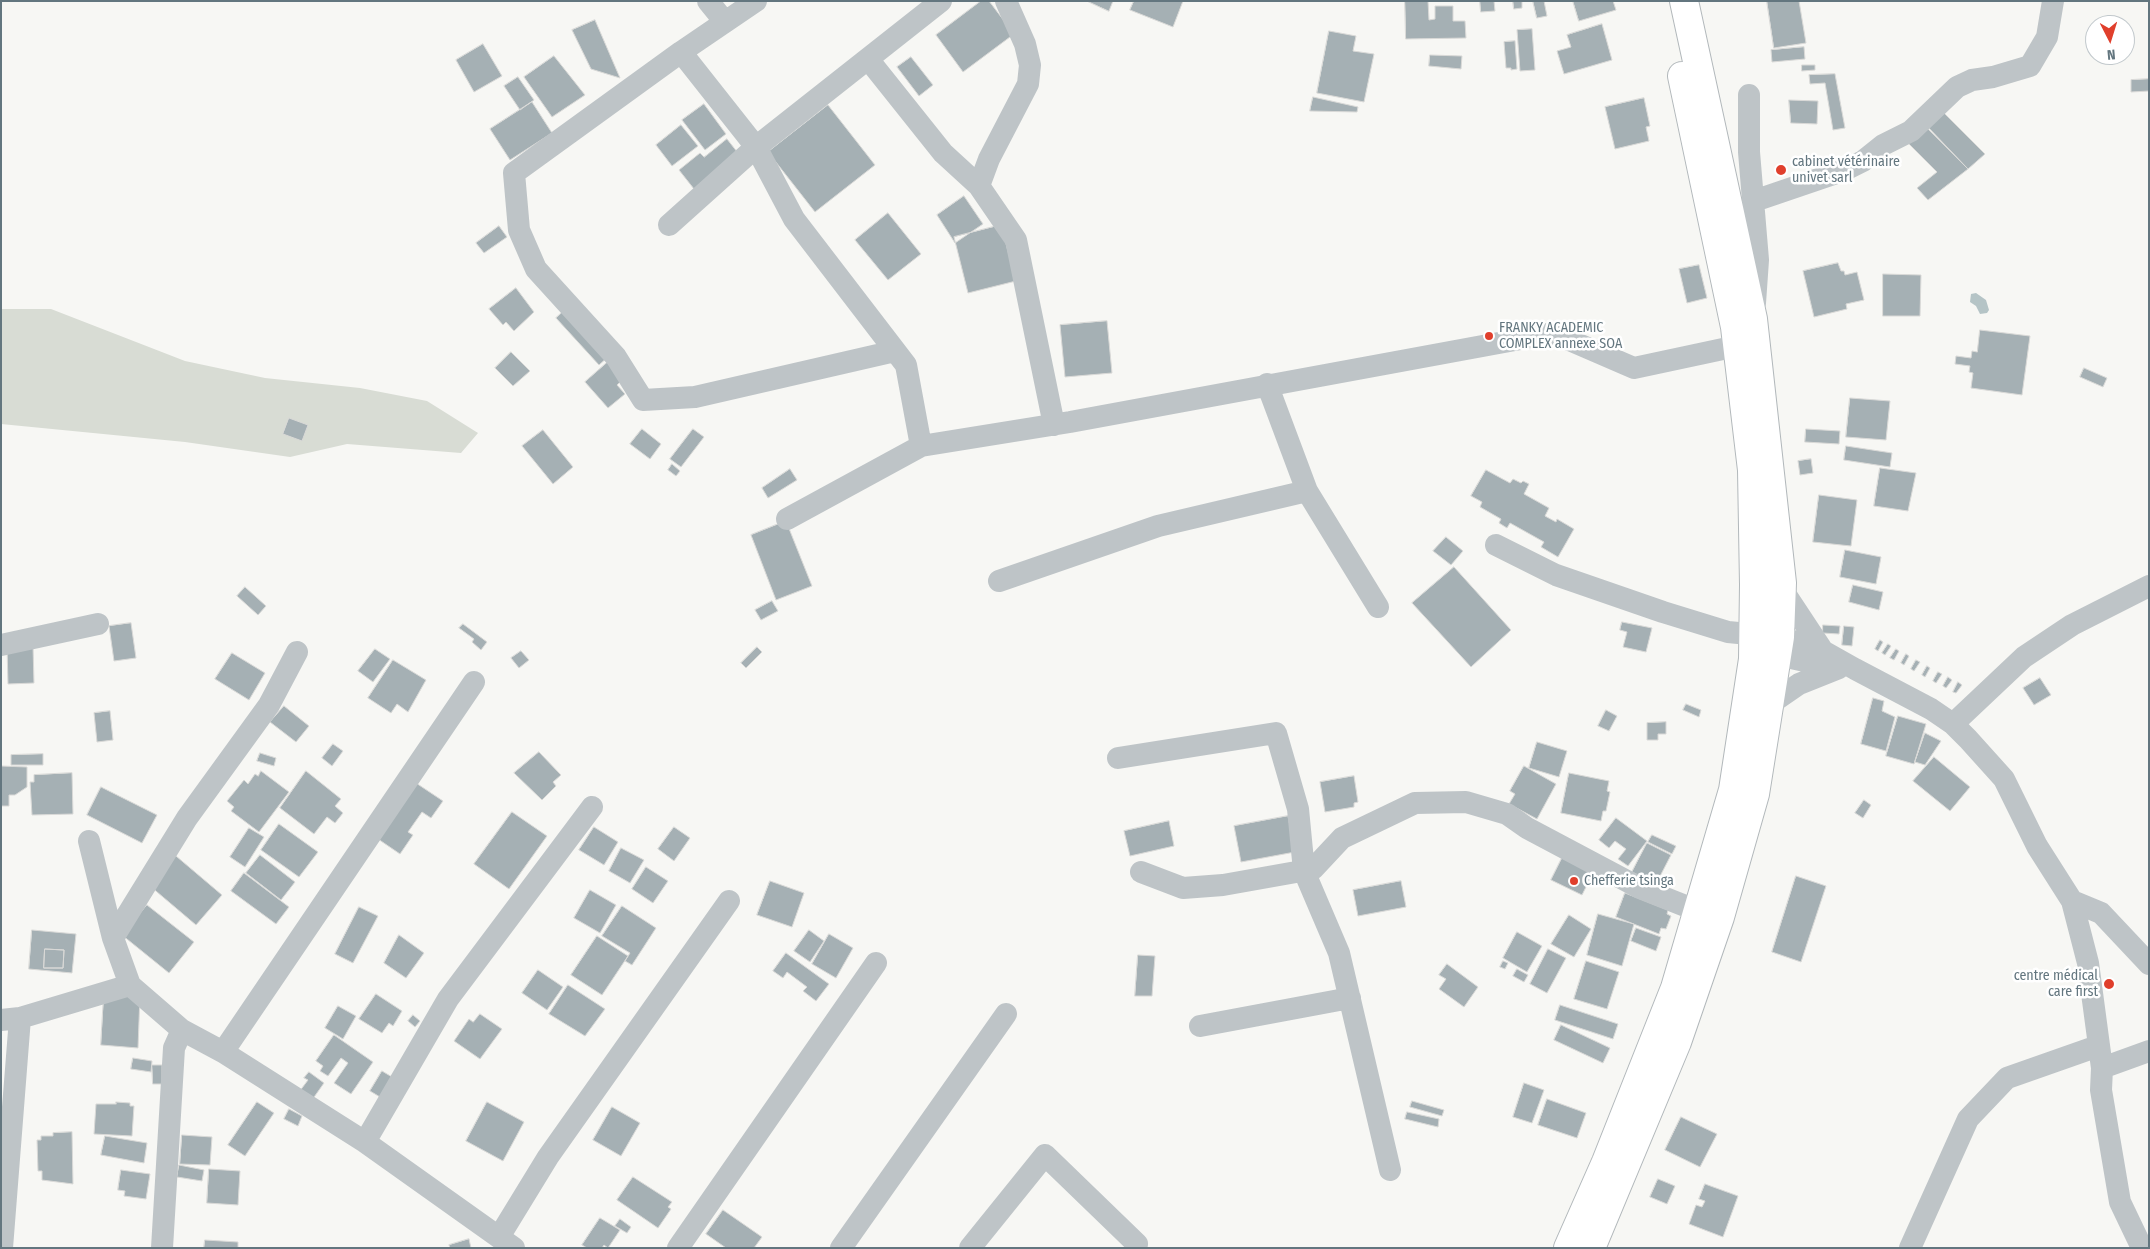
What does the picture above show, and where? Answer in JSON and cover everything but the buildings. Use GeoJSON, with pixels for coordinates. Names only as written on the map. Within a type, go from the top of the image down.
{"type":"FeatureCollection","features":[{"type":"Feature","properties":{"kind":"main road"},"geometry":{"type":"LineString","coordinates":[[1591,1248],[1677,1042],[1720,917],[1755,794],[1770,704],[1759,641],[1752,470],[1737,346],[1667,1]]}},
{"type":"Feature","properties":{"kind":"main road"},"geometry":{"type":"LineString","coordinates":[[1568,1248],[1606,1162],[1669,1003],[1733,790],[1759,641],[1782,589],[1754,319],[1684,1]]}},
{"type":"Feature","properties":{"kind":"street"},"geometry":{"type":"LineString","coordinates":[[708,1],[725,22]]}},
{"type":"Feature","properties":{"kind":"street"},"geometry":{"type":"LineString","coordinates":[[756,1],[681,52],[514,173],[519,230],[536,269],[616,357],[644,400],[695,397],[895,351]]}},
{"type":"Feature","properties":{"kind":"street"},"geometry":{"type":"LineString","coordinates":[[669,225],[756,147],[941,1]]}},
{"type":"Feature","properties":{"kind":"street"},"geometry":{"type":"LineString","coordinates":[[979,186],[989,159],[1028,84],[1030,65],[1025,44],[1006,1]]}},
{"type":"Feature","properties":{"kind":"street"},"geometry":{"type":"LineString","coordinates":[[1754,201],[1845,170],[1863,161],[1883,145],[1911,131],[1957,87],[1972,80],[1993,77],[2030,66],[2047,37],[2053,1]]}},
{"type":"Feature","properties":{"kind":"street"},"geometry":{"type":"LineString","coordinates":[[681,52],[756,147],[794,219],[906,364],[921,446]]}},
{"type":"Feature","properties":{"kind":"street"},"geometry":{"type":"LineString","coordinates":[[868,59],[943,154],[979,186],[1016,240],[1054,425]]}},
{"type":"Feature","properties":{"kind":"street"},"geometry":{"type":"LineString","coordinates":[[1750,95],[1749,152],[1758,260],[1754,319]]}},
{"type":"Feature","properties":{"kind":"street"},"geometry":{"type":"LineString","coordinates":[[787,519],[921,446],[1054,425],[1267,384],[1553,333],[1634,368],[1737,346]]}},
{"type":"Feature","properties":{"kind":"street"},"geometry":{"type":"LineString","coordinates":[[1267,384],[1308,491],[1378,607]]}},
{"type":"Feature","properties":{"kind":"street"},"geometry":{"type":"LineString","coordinates":[[999,581],[1158,526],[1308,491]]}},
{"type":"Feature","properties":{"kind":"street"},"geometry":{"type":"LineString","coordinates":[[1496,545],[1556,575],[1663,612],[1847,669],[1931,709],[1953,724],[2004,779],[2037,846],[2072,900],[2088,964],[2102,1068],[2101,1090],[2120,1202],[2142,1248]]}},
{"type":"Feature","properties":{"kind":"street"},"geometry":{"type":"LineString","coordinates":[[1953,724],[2024,656],[2072,625],[2149,586]]}},
{"type":"Feature","properties":{"kind":"street"},"geometry":{"type":"LineString","coordinates":[[1782,589],[1824,650],[1847,669]]}},
{"type":"Feature","properties":{"kind":"street"},"geometry":{"type":"LineString","coordinates":[[1,645],[98,624]]}},
{"type":"Feature","properties":{"kind":"street"},"geometry":{"type":"LineString","coordinates":[[1759,641],[1824,650]]}},
{"type":"Feature","properties":{"kind":"street"},"geometry":{"type":"LineString","coordinates":[[113,938],[187,818],[269,705],[297,652]]}},
{"type":"Feature","properties":{"kind":"street"},"geometry":{"type":"LineString","coordinates":[[1770,704],[1799,684],[1847,669]]}},
{"type":"Feature","properties":{"kind":"street"},"geometry":{"type":"LineString","coordinates":[[223,1052],[474,682]]}},
{"type":"Feature","properties":{"kind":"street"},"geometry":{"type":"LineString","coordinates":[[1118,758],[1276,733],[1298,809],[1304,871],[1339,953],[1390,1170]]}},
{"type":"Feature","properties":{"kind":"street"},"geometry":{"type":"LineString","coordinates":[[1142,872],[1183,888],[1223,885],[1304,871],[1313,869],[1342,838],[1415,803],[1466,802],[1507,814],[1527,828],[1640,888],[1698,911]]}},
{"type":"Feature","properties":{"kind":"street"},"geometry":{"type":"LineString","coordinates":[[365,1142],[448,999],[592,807]]}},
{"type":"Feature","properties":{"kind":"street"},"geometry":{"type":"LineString","coordinates":[[89,841],[113,938],[130,985],[182,1030],[223,1052],[365,1142],[506,1242],[548,1157],[729,900]]}},
{"type":"Feature","properties":{"kind":"street"},"geometry":{"type":"LineString","coordinates":[[2072,900],[2101,913],[2149,964]]}},
{"type":"Feature","properties":{"kind":"street"},"geometry":{"type":"LineString","coordinates":[[678,1248],[876,963]]}},
{"type":"Feature","properties":{"kind":"street"},"geometry":{"type":"LineString","coordinates":[[2,1248],[11,1019],[130,985]]}},
{"type":"Feature","properties":{"kind":"street"},"geometry":{"type":"LineString","coordinates":[[1200,1026],[1350,998]]}},
{"type":"Feature","properties":{"kind":"street"},"geometry":{"type":"LineString","coordinates":[[841,1248],[1006,1014]]}},
{"type":"Feature","properties":{"kind":"street"},"geometry":{"type":"LineString","coordinates":[[162,1248],[174,1048],[182,1030]]}},
{"type":"Feature","properties":{"kind":"street"},"geometry":{"type":"LineString","coordinates":[[1910,1248],[1968,1119],[2007,1078],[2098,1046]]}},
{"type":"Feature","properties":{"kind":"street"},"geometry":{"type":"LineString","coordinates":[[2102,1068],[2149,1051]]}},
{"type":"Feature","properties":{"kind":"street"},"geometry":{"type":"LineString","coordinates":[[970,1248],[1046,1155],[1137,1244],[1136,1248]]}},
{"type":"Feature","properties":{"kind":"shaded area"},"geometry":{"type":"Polygon","coordinates":[[[1976,293],[1986,300],[1989,310],[1987,313],[1980,314],[1976,306],[1970,302],[1971,294],[1976,293]]]}},
{"type":"Feature","properties":{"kind":"shaded area"},"geometry":{"type":"Polygon","coordinates":[[[1,309],[51,309],[185,361],[265,378],[360,388],[427,401],[478,433],[461,453],[347,444],[290,457],[185,442],[1,424],[1,309]]]}},
{"type":"Feature","properties":{"kind":"place","name":"cabinet vétérinaire univet sarl"},"geometry":{"type":"Point","coordinates":[1781,170]}},
{"type":"Feature","properties":{"kind":"place","name":"FRANKY ACADEMIC COMPLEX annexe SOA"},"geometry":{"type":"Point","coordinates":[1489,336]}},
{"type":"Feature","properties":{"kind":"place","name":"Chefferie tsinga"},"geometry":{"type":"Point","coordinates":[1574,881]}},
{"type":"Feature","properties":{"kind":"place","name":"centre médical care first"},"geometry":{"type":"Point","coordinates":[2109,984]}}]}
